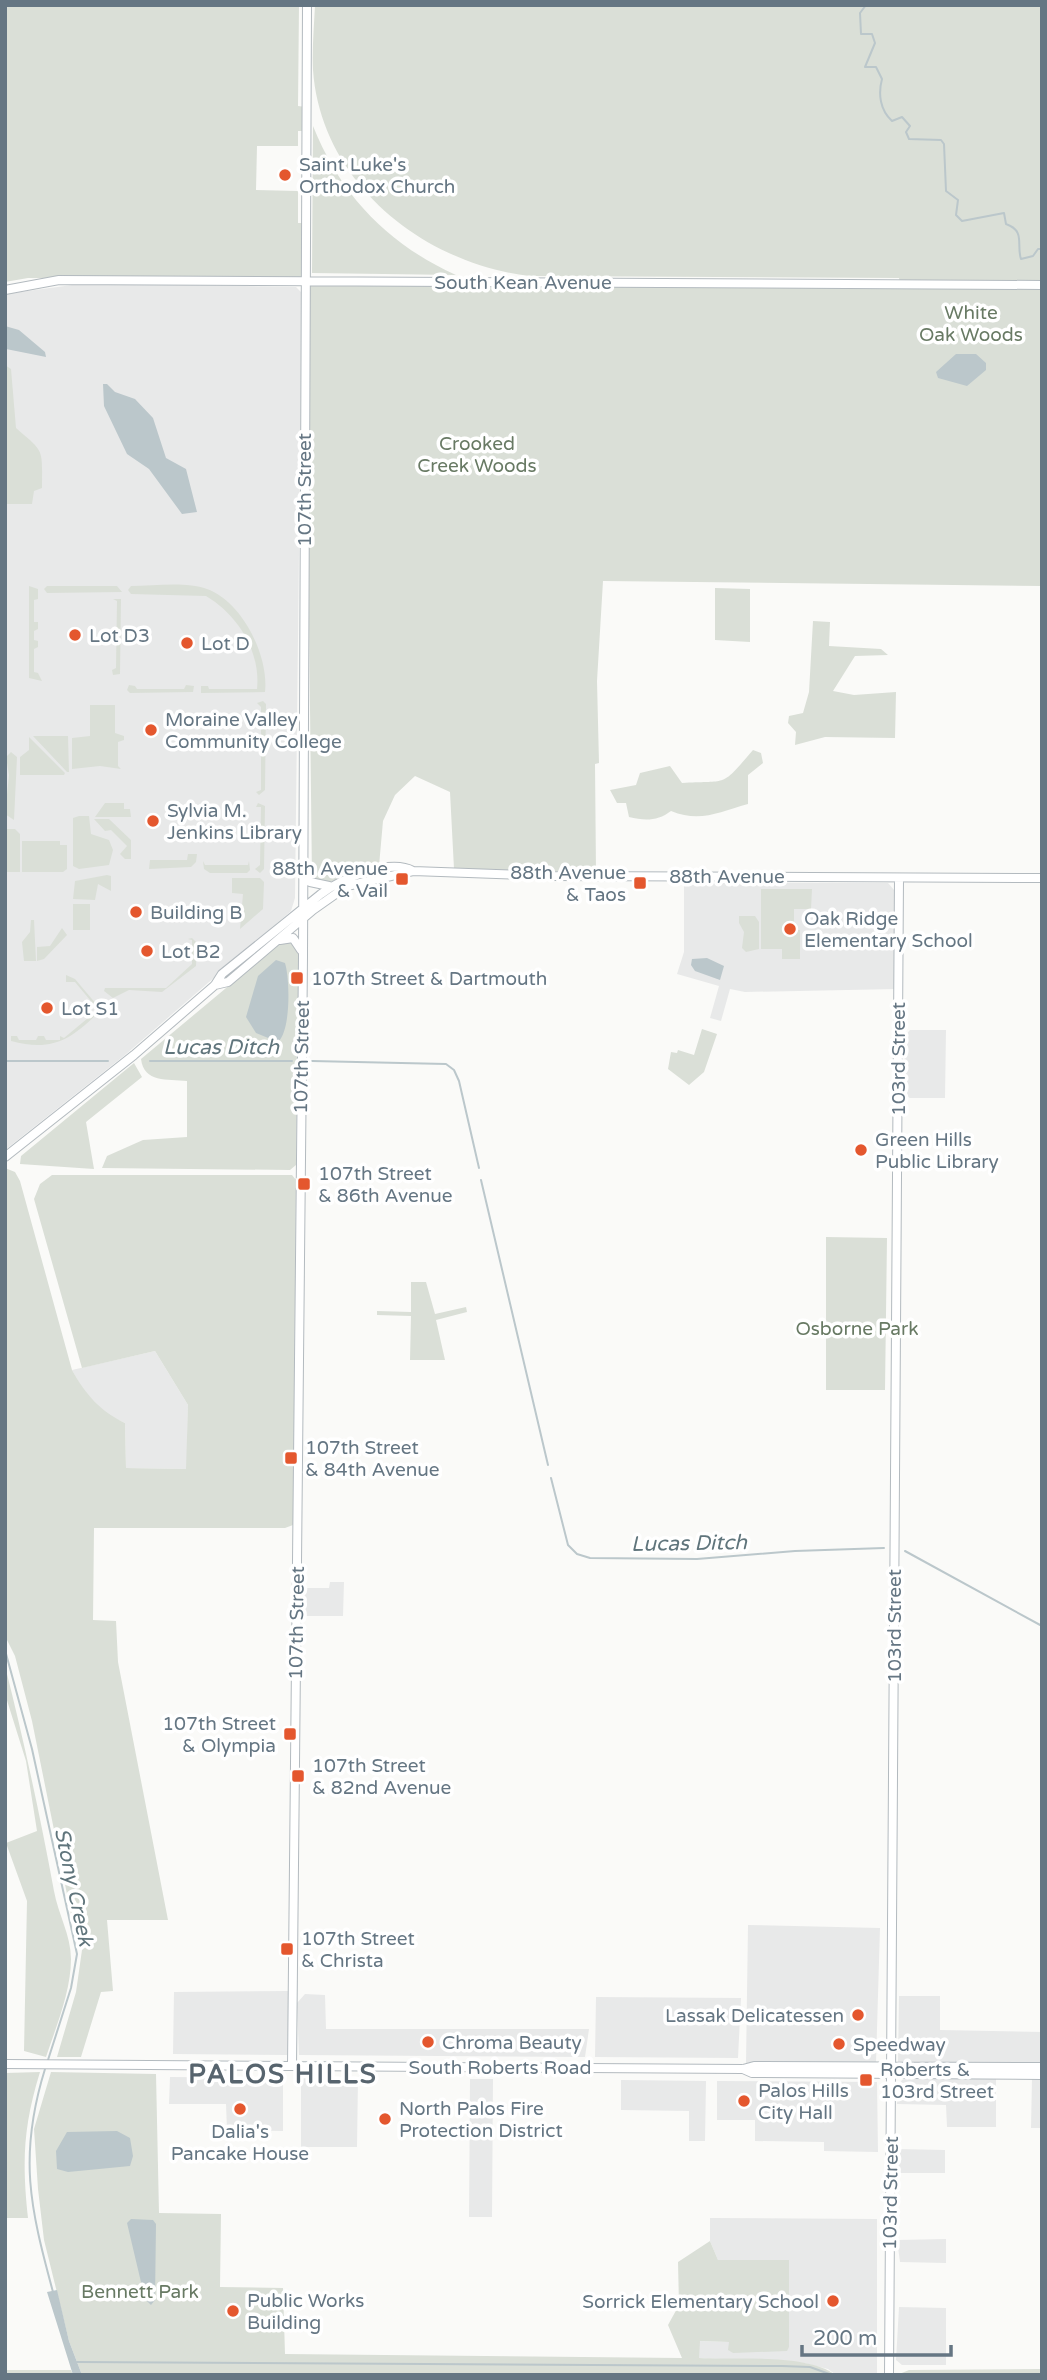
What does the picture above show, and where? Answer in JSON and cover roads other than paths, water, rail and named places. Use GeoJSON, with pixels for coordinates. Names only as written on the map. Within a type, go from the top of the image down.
{"type":"FeatureCollection","features":[{"type":"Feature","properties":{"kind":"street","name":"107th Street"},"geometry":{"type":"LineString","coordinates":[[292,2066],[303,957],[307,5]]}},
{"type":"Feature","properties":{"kind":"street","name":"South Kean Avenue"},"geometry":{"type":"LineString","coordinates":[[5,290],[59,280],[1042,285]]}},
{"type":"Feature","properties":{"kind":"street"},"geometry":{"type":"LineString","coordinates":[[302,867],[310,882],[322,887],[332,886]]}},
{"type":"Feature","properties":{"kind":"street","name":"88th Avenue"},"geometry":{"type":"LineString","coordinates":[[215,985],[228,982],[332,886],[384,869],[407,868],[413,872]]}},
{"type":"Feature","properties":{"kind":"street","name":"88th Avenue"},"geometry":{"type":"LineString","coordinates":[[303,913],[347,886],[384,875],[413,872],[552,876],[1042,878]]}},
{"type":"Feature","properties":{"kind":"street","name":"103rd Street"},"geometry":{"type":"LineString","coordinates":[[888,2375],[899,878]]}},
{"type":"Feature","properties":{"kind":"street"},"geometry":{"type":"LineString","coordinates":[[7,1156],[137,1052],[215,985],[222,974],[303,913]]}},
{"type":"Feature","properties":{"kind":"street"},"geometry":{"type":"LineString","coordinates":[[272,942],[293,938],[299,944],[303,957]]}},
{"type":"Feature","properties":{"kind":"street","name":"South Roberts Road"},"geometry":{"type":"LineString","coordinates":[[5,2064],[743,2069],[754,2066],[1042,2075]]}},
{"type":"Feature","properties":{"kind":"street","name":"South Roberts Road"},"geometry":{"type":"LineString","coordinates":[[891,2070],[1042,2067]]}},
{"type":"Feature","properties":{"kind":"waterway"},"geometry":{"type":"LineString","coordinates":[[866,5],[860,13],[861,34],[872,34],[875,43],[865,67],[876,67],[882,79],[880,96],[885,112],[892,121],[902,117],[910,126],[906,132],[909,139],[941,140],[944,144],[946,191],[958,200],[956,215],[962,221],[1004,213],[1006,224],[1018,234],[1021,259],[1033,256],[1038,249],[1042,249]]}},
{"type":"Feature","properties":{"kind":"waterway","name":"Lucas Ditch"},"geometry":{"type":"LineString","coordinates":[[5,1061],[108,1061]]}},
{"type":"Feature","properties":{"kind":"waterway","name":"Lucas Ditch"},"geometry":{"type":"LineString","coordinates":[[150,1061],[292,1061]]}},
{"type":"Feature","properties":{"kind":"waterway","name":"Lucas Ditch"},"geometry":{"type":"LineString","coordinates":[[312,1061],[446,1064],[454,1070],[459,1081],[479,1168]]}},
{"type":"Feature","properties":{"kind":"waterway","name":"Lucas Ditch"},"geometry":{"type":"LineString","coordinates":[[481,1180],[548,1465]]}},
{"type":"Feature","properties":{"kind":"waterway","name":"Lucas Ditch"},"geometry":{"type":"LineString","coordinates":[[551,1478],[568,1545],[577,1554],[590,1558],[697,1559],[795,1551],[884,1548]]}},
{"type":"Feature","properties":{"kind":"waterway","name":"Lucas Ditch"},"geometry":{"type":"LineString","coordinates":[[905,1551],[1042,1626]]}},
{"type":"Feature","properties":{"kind":"waterway","name":"Stony Creek"},"geometry":{"type":"LineString","coordinates":[[5,1650],[32,1749],[77,1954],[71,1988],[48,2060]]}},
{"type":"Feature","properties":{"kind":"waterway","name":"Stony Creek"},"geometry":{"type":"LineString","coordinates":[[45,2069],[32,2129],[30,2181],[38,2234],[53,2292]]}},
{"type":"Feature","properties":{"kind":"waterway"},"geometry":{"type":"LineString","coordinates":[[77,2362],[782,2366],[810,2367],[832,2375]]}},
{"type":"Feature","properties":{"kind":"place","name":"Saint Luke's Orthodox Church"},"geometry":{"type":"Point","coordinates":[285,175]}},
{"type":"Feature","properties":{"kind":"place","name":"Lot D3"},"geometry":{"type":"Point","coordinates":[75,635]}},
{"type":"Feature","properties":{"kind":"place","name":"Lot D"},"geometry":{"type":"Point","coordinates":[187,643]}},
{"type":"Feature","properties":{"kind":"place","name":"Moraine Valley Community College"},"geometry":{"type":"Point","coordinates":[151,730]}},
{"type":"Feature","properties":{"kind":"place","name":"Sylvia M. Jenkins Library"},"geometry":{"type":"Point","coordinates":[153,821]}},
{"type":"Feature","properties":{"kind":"place","name":"88th Avenue & Vail"},"geometry":{"type":"Point","coordinates":[402,879]}},
{"type":"Feature","properties":{"kind":"place","name":"88th Avenue & Taos"},"geometry":{"type":"Point","coordinates":[640,883]}},
{"type":"Feature","properties":{"kind":"place","name":"Building B"},"geometry":{"type":"Point","coordinates":[136,912]}},
{"type":"Feature","properties":{"kind":"place","name":"Oak Ridge Elementary School"},"geometry":{"type":"Point","coordinates":[790,929]}},
{"type":"Feature","properties":{"kind":"place","name":"Lot B2"},"geometry":{"type":"Point","coordinates":[147,951]}},
{"type":"Feature","properties":{"kind":"place","name":"107th Street & Dartmouth"},"geometry":{"type":"Point","coordinates":[297,978]}},
{"type":"Feature","properties":{"kind":"place","name":"Lot S1"},"geometry":{"type":"Point","coordinates":[47,1008]}},
{"type":"Feature","properties":{"kind":"place","name":"Green Hills Public Library"},"geometry":{"type":"Point","coordinates":[861,1150]}},
{"type":"Feature","properties":{"kind":"place","name":"107th Street & 86th Avenue"},"geometry":{"type":"Point","coordinates":[304,1184]}},
{"type":"Feature","properties":{"kind":"place","name":"107th Street & 84th Avenue"},"geometry":{"type":"Point","coordinates":[291,1458]}},
{"type":"Feature","properties":{"kind":"place","name":"107th Street & Olympia"},"geometry":{"type":"Point","coordinates":[290,1734]}},
{"type":"Feature","properties":{"kind":"place","name":"107th Street & 82nd Avenue"},"geometry":{"type":"Point","coordinates":[298,1776]}},
{"type":"Feature","properties":{"kind":"place","name":"107th Street & Christa"},"geometry":{"type":"Point","coordinates":[287,1949]}},
{"type":"Feature","properties":{"kind":"place","name":"Lassak Delicatessen"},"geometry":{"type":"Point","coordinates":[858,2015]}},
{"type":"Feature","properties":{"kind":"place","name":"Chroma Beauty"},"geometry":{"type":"Point","coordinates":[428,2042]}},
{"type":"Feature","properties":{"kind":"place","name":"Speedway"},"geometry":{"type":"Point","coordinates":[839,2044]}},
{"type":"Feature","properties":{"kind":"place","name":"Roberts & 103rd Street"},"geometry":{"type":"Point","coordinates":[866,2080]}},
{"type":"Feature","properties":{"kind":"place","name":"Palos Hills City Hall"},"geometry":{"type":"Point","coordinates":[744,2101]}},
{"type":"Feature","properties":{"kind":"place","name":"Dalia's Pancake House"},"geometry":{"type":"Point","coordinates":[240,2109]}},
{"type":"Feature","properties":{"kind":"place","name":"North Palos Fire Protection District"},"geometry":{"type":"Point","coordinates":[385,2119]}},
{"type":"Feature","properties":{"kind":"place","name":"Sorrick Elementary School"},"geometry":{"type":"Point","coordinates":[833,2301]}},
{"type":"Feature","properties":{"kind":"place","name":"Public Works Building"},"geometry":{"type":"Point","coordinates":[233,2311]}},
{"type":"Feature","properties":{"kind":"district","name":"PALOS HILLS"},"geometry":{"type":"Point","coordinates":[283,2074]}},
{"type":"Feature","properties":{"kind":"park label","name":"White Oak Woods"},"geometry":{"type":"Point","coordinates":[971,323]}},
{"type":"Feature","properties":{"kind":"park label","name":"Crooked Creek Woods"},"geometry":{"type":"Point","coordinates":[477,454]}},
{"type":"Feature","properties":{"kind":"park label","name":"Osborne Park"},"geometry":{"type":"Point","coordinates":[857,1328]}},
{"type":"Feature","properties":{"kind":"park label","name":"Bennett Park"},"geometry":{"type":"Point","coordinates":[140,2291]}}]}
